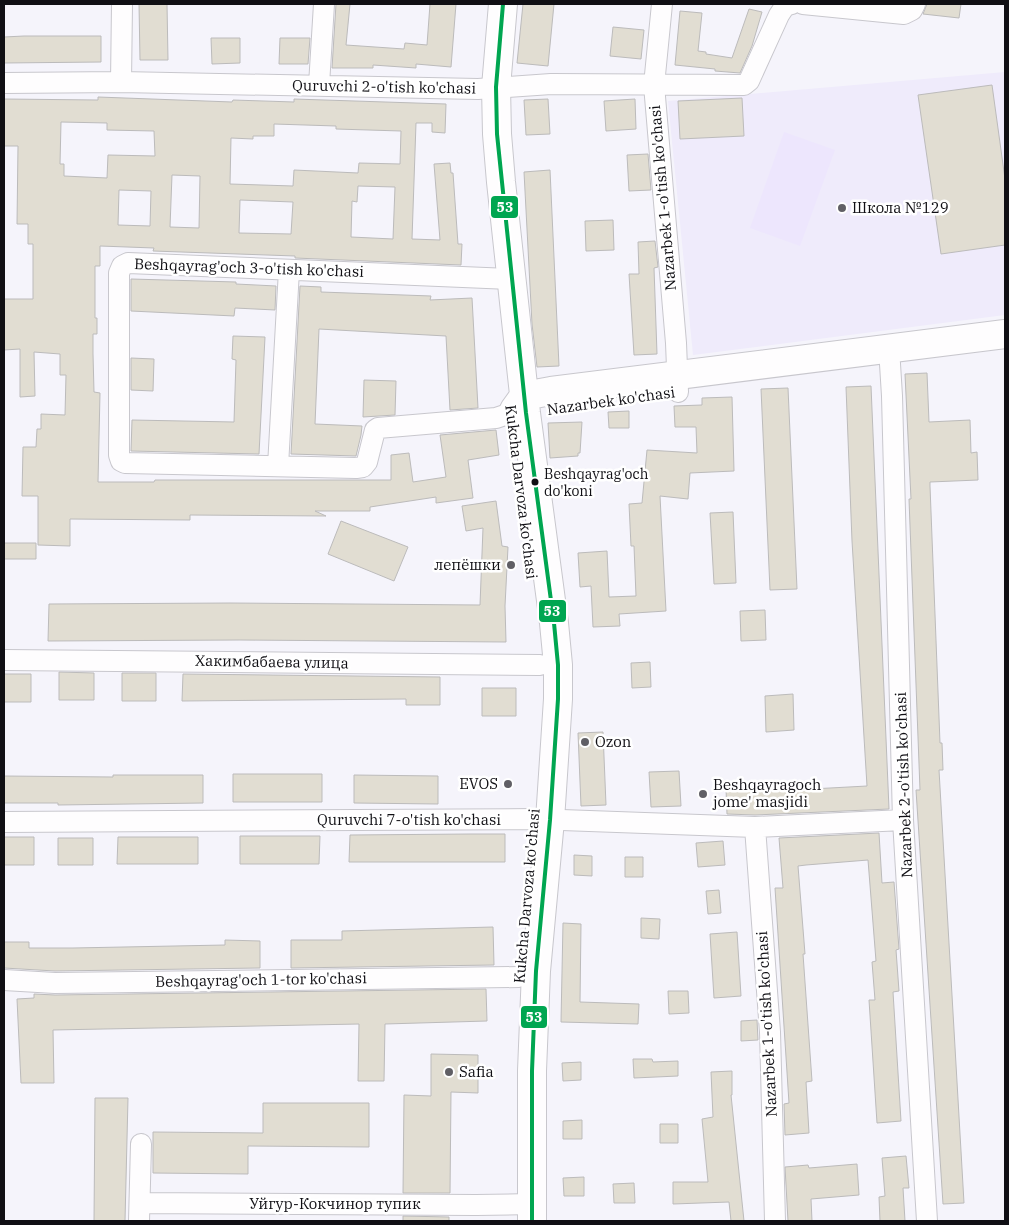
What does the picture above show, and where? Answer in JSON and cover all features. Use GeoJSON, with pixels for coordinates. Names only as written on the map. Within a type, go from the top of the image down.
{"type":"FeatureCollection","features":[{"type":"Feature","properties":{"kind":"main road","name":"Kukcha Darvoza ko'chasi"},"geometry":{"type":"LineString","coordinates":[[485,4],[487,88],[497,134],[501,182],[503,279],[554,623],[558,665],[558,699],[519,977],[516,1055],[523,1213]]}},
{"type":"Feature","properties":{"kind":"main road","name":"Kukcha Darvoza ko'chasi"},"geometry":{"type":"LineString","coordinates":[[487,88],[503,4]]}},
{"type":"Feature","properties":{"kind":"main road","name":"Nazarbek ko'chasi"},"geometry":{"type":"LineString","coordinates":[[521,407],[593,402],[677,383],[890,356],[1005,334]]}},
{"type":"Feature","properties":{"kind":"main road","name":"Nazarbek ko'chasi"},"geometry":{"type":"LineString","coordinates":[[890,356],[1005,349]]}},
{"type":"Feature","properties":{"kind":"main road","name":"Kukcha Darvoza ko'chasi"},"geometry":{"type":"LineString","coordinates":[[521,407],[540,665],[542,819],[532,1071],[523,1213]]}},
{"type":"Feature","properties":{"kind":"street"},"geometry":{"type":"LineString","coordinates":[[122,4],[122,82]]}},
{"type":"Feature","properties":{"kind":"street"},"geometry":{"type":"LineString","coordinates":[[320,85],[324,4]]}},
{"type":"Feature","properties":{"kind":"street","name":"Nazarbek 1-o'tish ko'chasi"},"geometry":{"type":"LineString","coordinates":[[662,4],[654,85],[676,343],[677,383]]}},
{"type":"Feature","properties":{"kind":"street"},"geometry":{"type":"LineString","coordinates":[[803,4],[904,14],[912,10],[915,4]]}},
{"type":"Feature","properties":{"kind":"street","name":"Quruvchi 2-o'tish ko'chasi"},"geometry":{"type":"LineString","coordinates":[[4,83],[122,82],[487,88],[551,84],[744,85],[749,81],[786,9]]}},
{"type":"Feature","properties":{"kind":"street","name":"Beshqayrag'och 3-o'tish ko'chasi"},"geometry":{"type":"LineString","coordinates":[[503,279],[128,263],[122,266],[119,273],[119,455],[121,461],[125,463],[363,466],[366,462],[375,430],[378,428],[496,418],[521,407]]}},
{"type":"Feature","properties":{"kind":"street"},"geometry":{"type":"LineString","coordinates":[[278,466],[289,270]]}},
{"type":"Feature","properties":{"kind":"street","name":"Nazarbek 2-o'tish ko'chasi"},"geometry":{"type":"LineString","coordinates":[[890,356],[903,820],[927,1221]]}},
{"type":"Feature","properties":{"kind":"street","name":"Хакимбабаева улица"},"geometry":{"type":"LineString","coordinates":[[4,660],[540,665]]}},
{"type":"Feature","properties":{"kind":"street","name":"Quruvchi 7-o'tish ko'chasi"},"geometry":{"type":"LineString","coordinates":[[4,822],[542,819],[755,827],[903,820]]}},
{"type":"Feature","properties":{"kind":"street","name":"Nazarbek 1-o'tish ko'chasi"},"geometry":{"type":"LineString","coordinates":[[755,827],[770,1032],[775,1221]]}},
{"type":"Feature","properties":{"kind":"street","name":"Beshqayrag'och 1-tor ko'chasi"},"geometry":{"type":"LineString","coordinates":[[4,980],[55,983],[519,977]]}},
{"type":"Feature","properties":{"kind":"street"},"geometry":{"type":"LineString","coordinates":[[139,1212],[141,1144]]}},
{"type":"Feature","properties":{"kind":"street","name":"Уйгур-Кокчинор тупик"},"geometry":{"type":"LineString","coordinates":[[139,1212],[523,1213]]}},
{"type":"Feature","properties":{"kind":"shaded area","name":"Школа №129"},"geometry":{"type":"Polygon","coordinates":[[[1005,72],[1005,315],[693,355],[668,101],[1005,72]]]}},
{"type":"Feature","properties":{"kind":"shaded area"},"geometry":{"type":"Polygon","coordinates":[[[784,132],[835,150],[800,246],[750,228],[784,132]]]}},
{"type":"Feature","properties":{"kind":"building"},"geometry":{"type":"Polygon","coordinates":[[[139,4],[167,4],[168,60],[140,60],[139,4]]]}},
{"type":"Feature","properties":{"kind":"building"},"geometry":{"type":"Polygon","coordinates":[[[336,4],[350,4],[346,45],[404,49],[405,43],[427,45],[430,4],[456,4],[451,67],[416,64],[416,68],[373,65],[373,68],[332,68],[336,4]]]}},
{"type":"Feature","properties":{"kind":"building"},"geometry":{"type":"Polygon","coordinates":[[[523,4],[554,4],[548,66],[517,63],[523,4]]]}},
{"type":"Feature","properties":{"kind":"building"},"geometry":{"type":"Polygon","coordinates":[[[927,4],[961,4],[959,18],[923,14],[927,4]]]}},
{"type":"Feature","properties":{"kind":"building"},"geometry":{"type":"Polygon","coordinates":[[[749,9],[762,12],[752,46],[740,73],[675,65],[680,11],[702,13],[698,51],[732,58],[749,9]]]}},
{"type":"Feature","properties":{"kind":"building"},"geometry":{"type":"Polygon","coordinates":[[[613,27],[644,30],[641,59],[610,56],[613,27]]]}},
{"type":"Feature","properties":{"kind":"building"},"geometry":{"type":"Polygon","coordinates":[[[101,36],[101,62],[4,63],[4,37],[101,36]]]}},
{"type":"Feature","properties":{"kind":"building"},"geometry":{"type":"Polygon","coordinates":[[[211,38],[240,38],[240,63],[212,64],[211,38]]]}},
{"type":"Feature","properties":{"kind":"building"},"geometry":{"type":"Polygon","coordinates":[[[280,38],[310,38],[308,64],[279,64],[280,38]]]}},
{"type":"Feature","properties":{"kind":"building"},"geometry":{"type":"Polygon","coordinates":[[[992,85],[1005,179],[1005,245],[941,254],[918,95],[992,85]]]}},
{"type":"Feature","properties":{"kind":"building"},"geometry":{"type":"Polygon","coordinates":[[[98,97],[232,102],[233,100],[294,102],[294,99],[446,104],[445,133],[432,132],[432,123],[416,123],[412,239],[440,240],[434,164],[450,163],[451,173],[453,173],[458,244],[462,244],[461,265],[153,251],[154,248],[100,246],[100,266],[95,266],[95,318],[97,318],[97,334],[93,334],[94,392],[100,393],[98,482],[154,482],[155,480],[391,480],[391,455],[409,453],[413,482],[446,477],[440,435],[496,430],[499,455],[468,460],[473,498],[436,503],[436,497],[370,507],[370,511],[315,511],[326,516],[190,515],[190,520],[70,519],[70,546],[38,545],[38,496],[22,496],[23,447],[36,447],[37,429],[41,429],[41,414],[65,415],[66,375],[60,375],[60,354],[34,352],[35,396],[20,397],[20,349],[4,350],[4,299],[33,299],[33,244],[28,244],[28,224],[17,224],[18,146],[4,146],[4,99],[98,100],[98,97]],[[61,122],[60,164],[64,164],[64,176],[107,178],[108,155],[155,156],[154,131],[107,130],[107,123],[61,122]],[[274,124],[274,136],[253,136],[253,139],[231,138],[230,184],[293,186],[294,170],[358,173],[359,163],[400,164],[401,131],[336,129],[336,126],[274,124]],[[172,175],[170,227],[199,228],[200,176],[172,175]],[[358,186],[357,202],[352,201],[351,237],[393,239],[395,187],[358,186]],[[119,190],[118,225],[150,226],[151,191],[119,190]],[[240,200],[239,233],[291,234],[293,202],[240,200]]]}},
{"type":"Feature","properties":{"kind":"building"},"geometry":{"type":"Polygon","coordinates":[[[742,98],[744,136],[680,139],[678,101],[742,98]]]}},
{"type":"Feature","properties":{"kind":"building"},"geometry":{"type":"Polygon","coordinates":[[[548,99],[550,134],[526,135],[524,100],[548,99]]]}},
{"type":"Feature","properties":{"kind":"building"},"geometry":{"type":"Polygon","coordinates":[[[635,99],[636,129],[606,131],[604,101],[635,99]]]}},
{"type":"Feature","properties":{"kind":"building"},"geometry":{"type":"Polygon","coordinates":[[[648,154],[651,190],[629,191],[627,155],[648,154]]]}},
{"type":"Feature","properties":{"kind":"building"},"geometry":{"type":"Polygon","coordinates":[[[550,170],[559,366],[537,367],[532,324],[524,172],[550,170]]]}},
{"type":"Feature","properties":{"kind":"building"},"geometry":{"type":"Polygon","coordinates":[[[613,220],[614,250],[586,251],[585,221],[613,220]]]}},
{"type":"Feature","properties":{"kind":"building"},"geometry":{"type":"Polygon","coordinates":[[[655,241],[658,267],[654,268],[657,354],[634,355],[629,274],[639,274],[638,242],[655,241]]]}},
{"type":"Feature","properties":{"kind":"building"},"geometry":{"type":"Polygon","coordinates":[[[131,279],[236,282],[236,284],[276,286],[275,310],[235,308],[234,316],[131,311],[131,279]]]}},
{"type":"Feature","properties":{"kind":"building"},"geometry":{"type":"Polygon","coordinates":[[[300,286],[321,287],[321,292],[431,296],[430,300],[472,298],[478,408],[450,410],[446,336],[319,329],[315,424],[362,426],[361,435],[356,456],[291,454],[300,286]]]}},
{"type":"Feature","properties":{"kind":"building"},"geometry":{"type":"Polygon","coordinates":[[[233,336],[265,337],[259,454],[131,451],[132,420],[234,422],[236,360],[232,359],[233,336]]]}},
{"type":"Feature","properties":{"kind":"building"},"geometry":{"type":"Polygon","coordinates":[[[131,358],[154,359],[153,391],[131,390],[131,358]]]}},
{"type":"Feature","properties":{"kind":"building"},"geometry":{"type":"Polygon","coordinates":[[[927,373],[929,422],[970,420],[971,453],[977,452],[978,480],[930,482],[940,743],[942,743],[943,770],[939,770],[964,1203],[943,1204],[916,790],[920,790],[905,374],[927,373]]]}},
{"type":"Feature","properties":{"kind":"building"},"geometry":{"type":"Polygon","coordinates":[[[364,380],[396,381],[395,415],[363,417],[364,380]]]}},
{"type":"Feature","properties":{"kind":"building"},"geometry":{"type":"Polygon","coordinates":[[[871,386],[889,809],[755,815],[727,814],[726,789],[756,788],[756,792],[867,786],[852,541],[846,387],[871,386]]]}},
{"type":"Feature","properties":{"kind":"building"},"geometry":{"type":"Polygon","coordinates":[[[788,388],[797,589],[770,590],[761,389],[788,388]]]}},
{"type":"Feature","properties":{"kind":"building"},"geometry":{"type":"Polygon","coordinates":[[[732,397],[734,471],[690,473],[688,499],[660,496],[666,611],[619,614],[620,626],[593,627],[591,586],[580,587],[578,553],[607,551],[609,597],[636,596],[634,546],[631,546],[629,504],[642,503],[647,450],[697,453],[696,427],[675,427],[674,406],[702,405],[702,398],[732,397]]]}},
{"type":"Feature","properties":{"kind":"building"},"geometry":{"type":"Polygon","coordinates":[[[629,411],[629,428],[609,428],[608,412],[629,411]]]}},
{"type":"Feature","properties":{"kind":"building"},"geometry":{"type":"Polygon","coordinates":[[[582,422],[580,453],[578,453],[578,456],[550,458],[548,423],[582,422]]]}},
{"type":"Feature","properties":{"kind":"building"},"geometry":{"type":"Polygon","coordinates":[[[496,501],[502,546],[508,547],[505,606],[506,642],[48,641],[49,604],[480,605],[483,528],[466,531],[462,506],[496,501]]]}},
{"type":"Feature","properties":{"kind":"building"},"geometry":{"type":"Polygon","coordinates":[[[733,512],[736,583],[714,584],[710,513],[733,512]]]}},
{"type":"Feature","properties":{"kind":"building"},"geometry":{"type":"Polygon","coordinates":[[[341,521],[408,547],[394,581],[328,554],[341,521]]]}},
{"type":"Feature","properties":{"kind":"building"},"geometry":{"type":"Polygon","coordinates":[[[4,543],[36,543],[36,559],[4,559],[4,543]]]}},
{"type":"Feature","properties":{"kind":"building"},"geometry":{"type":"Polygon","coordinates":[[[765,610],[766,640],[741,641],[740,611],[765,610]]]}},
{"type":"Feature","properties":{"kind":"building"},"geometry":{"type":"Polygon","coordinates":[[[650,662],[651,687],[632,688],[631,663],[650,662]]]}},
{"type":"Feature","properties":{"kind":"building"},"geometry":{"type":"Polygon","coordinates":[[[59,672],[94,673],[94,700],[59,700],[59,672]]]}},
{"type":"Feature","properties":{"kind":"building"},"geometry":{"type":"Polygon","coordinates":[[[122,673],[156,673],[156,701],[122,701],[122,673]]]}},
{"type":"Feature","properties":{"kind":"building"},"geometry":{"type":"Polygon","coordinates":[[[4,674],[31,674],[31,702],[4,702],[4,674]]]}},
{"type":"Feature","properties":{"kind":"building"},"geometry":{"type":"Polygon","coordinates":[[[183,674],[440,677],[440,705],[406,705],[406,699],[182,701],[183,674]]]}},
{"type":"Feature","properties":{"kind":"building"},"geometry":{"type":"Polygon","coordinates":[[[482,688],[516,688],[516,716],[482,716],[482,688]]]}},
{"type":"Feature","properties":{"kind":"building"},"geometry":{"type":"Polygon","coordinates":[[[793,694],[794,730],[766,732],[765,696],[793,694]]]}},
{"type":"Feature","properties":{"kind":"building"},"geometry":{"type":"Polygon","coordinates":[[[603,732],[606,805],[581,806],[578,733],[603,732]]]}},
{"type":"Feature","properties":{"kind":"building"},"geometry":{"type":"Polygon","coordinates":[[[679,771],[681,806],[651,807],[649,772],[679,771]]]}},
{"type":"Feature","properties":{"kind":"building"},"geometry":{"type":"Polygon","coordinates":[[[233,774],[322,774],[322,802],[233,802],[233,774]]]}},
{"type":"Feature","properties":{"kind":"building"},"geometry":{"type":"Polygon","coordinates":[[[113,775],[203,775],[203,803],[58,805],[58,803],[4,803],[4,776],[113,777],[113,775]]]}},
{"type":"Feature","properties":{"kind":"building"},"geometry":{"type":"Polygon","coordinates":[[[354,775],[438,776],[438,804],[354,803],[354,775]]]}},
{"type":"Feature","properties":{"kind":"building"},"geometry":{"type":"Polygon","coordinates":[[[879,833],[882,883],[894,882],[899,949],[896,950],[899,991],[893,992],[901,1121],[877,1123],[869,1000],[875,1000],[872,962],[876,961],[868,860],[806,865],[798,866],[812,1081],[806,1082],[809,1133],[785,1135],[784,1104],[789,1103],[775,888],[783,888],[779,838],[879,833]]]}},
{"type":"Feature","properties":{"kind":"building"},"geometry":{"type":"Polygon","coordinates":[[[505,834],[505,862],[349,862],[350,835],[505,834]]]}},
{"type":"Feature","properties":{"kind":"building"},"geometry":{"type":"Polygon","coordinates":[[[240,836],[320,836],[319,864],[240,864],[240,836]]]}},
{"type":"Feature","properties":{"kind":"building"},"geometry":{"type":"Polygon","coordinates":[[[4,837],[34,837],[34,865],[4,865],[4,837]]]}},
{"type":"Feature","properties":{"kind":"building"},"geometry":{"type":"Polygon","coordinates":[[[118,837],[198,837],[198,864],[117,864],[118,837]]]}},
{"type":"Feature","properties":{"kind":"building"},"geometry":{"type":"Polygon","coordinates":[[[58,838],[93,838],[93,865],[58,865],[58,838]]]}},
{"type":"Feature","properties":{"kind":"building"},"geometry":{"type":"Polygon","coordinates":[[[723,841],[725,865],[698,867],[696,843],[723,841]]]}},
{"type":"Feature","properties":{"kind":"building"},"geometry":{"type":"Polygon","coordinates":[[[574,855],[592,856],[592,876],[574,875],[574,855]]]}},
{"type":"Feature","properties":{"kind":"building"},"geometry":{"type":"Polygon","coordinates":[[[625,857],[643,857],[643,877],[625,877],[625,857]]]}},
{"type":"Feature","properties":{"kind":"building"},"geometry":{"type":"Polygon","coordinates":[[[719,890],[721,913],[708,914],[706,891],[719,890]]]}},
{"type":"Feature","properties":{"kind":"building"},"geometry":{"type":"Polygon","coordinates":[[[641,918],[660,919],[659,939],[641,938],[641,918]]]}},
{"type":"Feature","properties":{"kind":"building"},"geometry":{"type":"Polygon","coordinates":[[[563,923],[581,924],[580,1002],[639,1004],[638,1024],[561,1022],[563,923]]]}},
{"type":"Feature","properties":{"kind":"building"},"geometry":{"type":"Polygon","coordinates":[[[493,927],[494,965],[291,968],[291,940],[342,940],[342,931],[493,927]]]}},
{"type":"Feature","properties":{"kind":"building"},"geometry":{"type":"Polygon","coordinates":[[[737,932],[741,996],[714,998],[710,934],[737,932]]]}},
{"type":"Feature","properties":{"kind":"building"},"geometry":{"type":"Polygon","coordinates":[[[225,940],[260,941],[260,968],[55,971],[4,968],[4,942],[29,942],[29,948],[73,948],[225,945],[225,940]]]}},
{"type":"Feature","properties":{"kind":"building"},"geometry":{"type":"Polygon","coordinates":[[[486,989],[487,1021],[385,1024],[384,1081],[358,1081],[359,1024],[53,1030],[54,1083],[21,1083],[17,999],[34,998],[34,994],[486,989]]]}},
{"type":"Feature","properties":{"kind":"building"},"geometry":{"type":"Polygon","coordinates":[[[668,991],[688,991],[689,1013],[669,1014],[668,991]]]}},
{"type":"Feature","properties":{"kind":"building"},"geometry":{"type":"Polygon","coordinates":[[[757,1020],[758,1040],[741,1041],[741,1021],[757,1020]]]}},
{"type":"Feature","properties":{"kind":"building"},"geometry":{"type":"Polygon","coordinates":[[[431,1054],[478,1055],[478,1093],[451,1092],[450,1193],[403,1193],[404,1095],[431,1096],[431,1054]]]}},
{"type":"Feature","properties":{"kind":"building"},"geometry":{"type":"Polygon","coordinates":[[[633,1059],[652,1059],[653,1062],[678,1061],[678,1076],[634,1078],[633,1059]]]}},
{"type":"Feature","properties":{"kind":"building"},"geometry":{"type":"Polygon","coordinates":[[[581,1062],[581,1080],[563,1081],[562,1063],[581,1062]]]}},
{"type":"Feature","properties":{"kind":"building"},"geometry":{"type":"Polygon","coordinates":[[[732,1071],[731,1095],[744,1221],[731,1221],[729,1202],[673,1204],[673,1182],[708,1182],[702,1119],[713,1117],[711,1072],[732,1071]]]}},
{"type":"Feature","properties":{"kind":"building"},"geometry":{"type":"Polygon","coordinates":[[[95,1098],[128,1098],[125,1221],[94,1221],[95,1098]]]}},
{"type":"Feature","properties":{"kind":"building"},"geometry":{"type":"Polygon","coordinates":[[[263,1103],[369,1103],[369,1147],[248,1146],[248,1174],[153,1173],[153,1132],[263,1133],[263,1103]]]}},
{"type":"Feature","properties":{"kind":"building"},"geometry":{"type":"Polygon","coordinates":[[[582,1120],[582,1139],[563,1139],[563,1121],[582,1120]]]}},
{"type":"Feature","properties":{"kind":"building"},"geometry":{"type":"Polygon","coordinates":[[[660,1124],[678,1124],[678,1143],[660,1143],[660,1124]]]}},
{"type":"Feature","properties":{"kind":"building"},"geometry":{"type":"Polygon","coordinates":[[[906,1156],[909,1188],[903,1188],[905,1221],[880,1221],[879,1197],[885,1196],[882,1158],[906,1156]]]}},
{"type":"Feature","properties":{"kind":"building"},"geometry":{"type":"Polygon","coordinates":[[[857,1164],[859,1195],[811,1199],[812,1221],[788,1221],[785,1167],[808,1165],[809,1168],[857,1164]]]}},
{"type":"Feature","properties":{"kind":"building"},"geometry":{"type":"Polygon","coordinates":[[[584,1177],[584,1196],[564,1196],[563,1178],[584,1177]]]}},
{"type":"Feature","properties":{"kind":"building"},"geometry":{"type":"Polygon","coordinates":[[[634,1183],[635,1203],[614,1203],[613,1184],[634,1183]]]}},
{"type":"Feature","properties":{"kind":"building"},"geometry":{"type":"Polygon","coordinates":[[[403,1216],[449,1217],[449,1221],[403,1221],[403,1216]]]}},
{"type":"Feature","properties":{"kind":"transit line","name":"53"},"geometry":{"type":"LineString","coordinates":[[503,4],[496,87],[497,134],[526,413],[558,665],[558,699],[550,820],[536,971],[532,1071],[532,1221]]}},
{"type":"Feature","properties":{"kind":"place","name":"Школа №129"},"geometry":{"type":"Point","coordinates":[842,208]}},
{"type":"Feature","properties":{"kind":"place","name":"Beshqayrag'och do'koni"},"geometry":{"type":"Point","coordinates":[535,482]}},
{"type":"Feature","properties":{"kind":"place","name":"лепёшки"},"geometry":{"type":"Point","coordinates":[511,565]}},
{"type":"Feature","properties":{"kind":"place","name":"Ozon"},"geometry":{"type":"Point","coordinates":[585,742]}},
{"type":"Feature","properties":{"kind":"place","name":"EVOS"},"geometry":{"type":"Point","coordinates":[508,784]}},
{"type":"Feature","properties":{"kind":"place","name":"Beshqayragoch jome' masjidi"},"geometry":{"type":"Point","coordinates":[703,794]}},
{"type":"Feature","properties":{"kind":"place","name":"Safia"},"geometry":{"type":"Point","coordinates":[449,1072]}}]}
